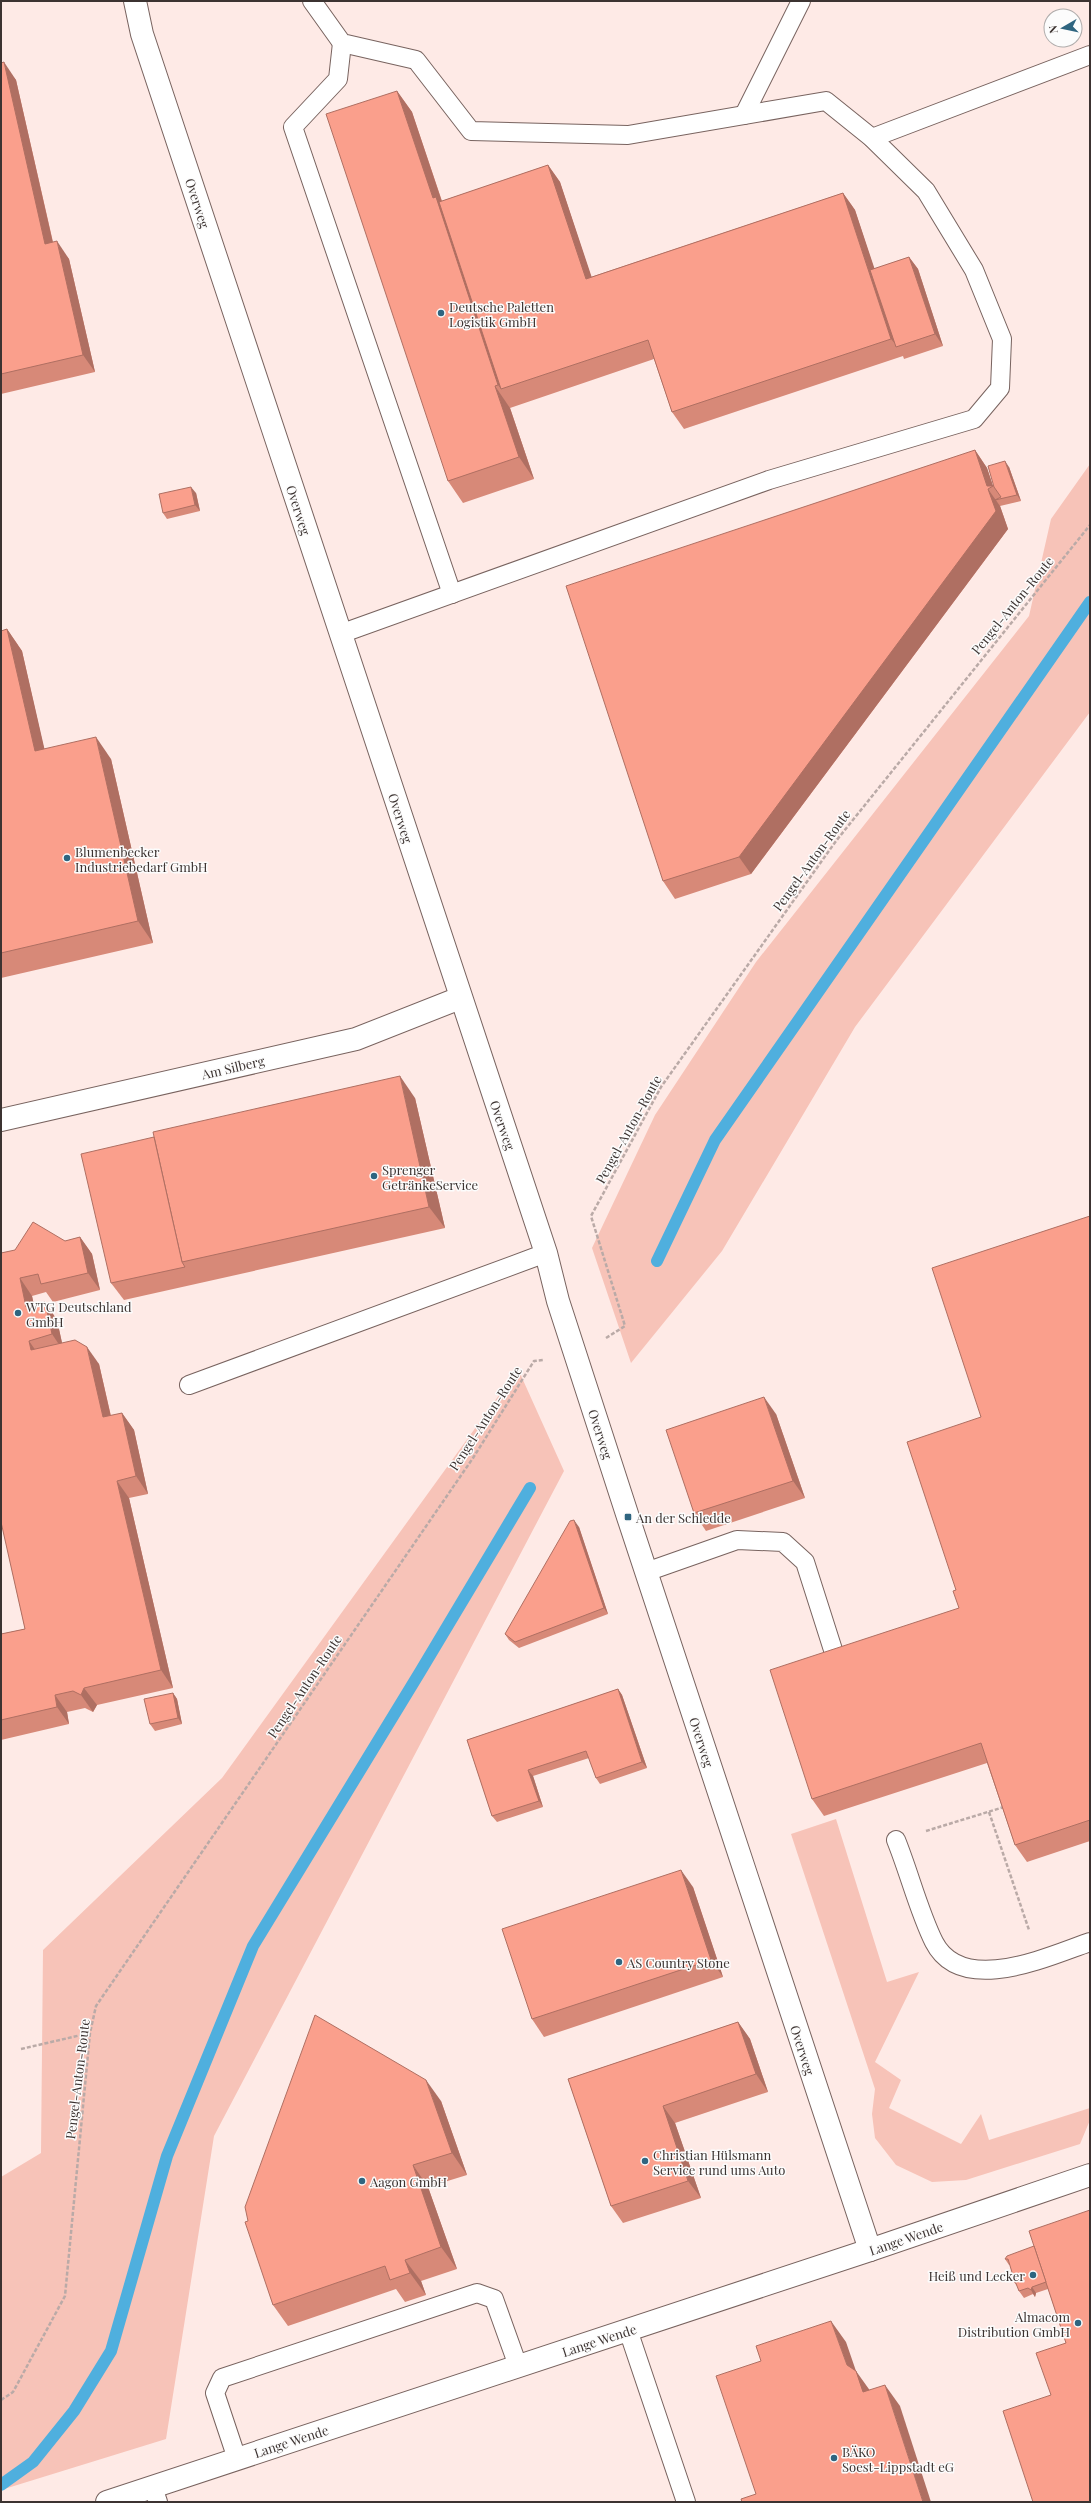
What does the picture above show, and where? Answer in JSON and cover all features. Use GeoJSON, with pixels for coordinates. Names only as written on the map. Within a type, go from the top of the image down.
{"type":"FeatureCollection","features":[{"type":"Feature","properties":{"kind":"street","name":"Overweg"},"geometry":{"type":"LineString","coordinates":[[135,1],[145,41],[460,998],[546,1253],[558,1301],[646,1572],[870,2250]]}},
{"type":"Feature","properties":{"kind":"street","name":"Am Silberg"},"geometry":{"type":"LineString","coordinates":[[1,1120],[356,1039],[460,998]]}},
{"type":"Feature","properties":{"kind":"street","name":"Lange Wende"},"geometry":{"type":"LineString","coordinates":[[107,2502],[156,2494],[237,2459],[870,2250],[1090,2175]]}},
{"type":"Feature","properties":{"kind":"lane"},"geometry":{"type":"LineString","coordinates":[[312,1],[342,43],[416,60],[471,131],[628,135],[826,101],[872,138],[926,191],[974,270],[1002,340],[1000,388],[974,419],[769,480],[340,634]]}},
{"type":"Feature","properties":{"kind":"lane"},"geometry":{"type":"LineString","coordinates":[[744,115],[801,1]]}},
{"type":"Feature","properties":{"kind":"lane"},"geometry":{"type":"LineString","coordinates":[[342,43],[338,80],[293,127],[452,594]]}},
{"type":"Feature","properties":{"kind":"lane"},"geometry":{"type":"LineString","coordinates":[[872,138],[1090,55]]}},
{"type":"Feature","properties":{"kind":"lane"},"geometry":{"type":"LineString","coordinates":[[189,1385],[546,1253]]}},
{"type":"Feature","properties":{"kind":"lane"},"geometry":{"type":"LineString","coordinates":[[646,1572],[737,1540],[783,1542],[805,1562],[834,1653]]}},
{"type":"Feature","properties":{"kind":"lane"},"geometry":{"type":"LineString","coordinates":[[896,1840],[934,1943],[947,1958],[966,1967],[991,1972],[1011,1969],[1090,1942]]}},
{"type":"Feature","properties":{"kind":"lane"},"geometry":{"type":"LineString","coordinates":[[237,2459],[214,2393],[222,2378],[477,2293],[494,2299],[518,2366]]}},
{"type":"Feature","properties":{"kind":"lane"},"geometry":{"type":"LineString","coordinates":[[628,2330],[686,2502]]}},
{"type":"Feature","properties":{"kind":"path","name":"Pengel-Anton-Route"},"geometry":{"type":"LineString","coordinates":[[1,2400],[13,2392],[65,2296],[90,2033],[96,2006],[472,1458],[534,1361],[576,1356],[625,1326],[591,1216],[661,1087],[836,841],[1090,525]]}},
{"type":"Feature","properties":{"kind":"path"},"geometry":{"type":"LineString","coordinates":[[959,1821],[1008,1806]]}},
{"type":"Feature","properties":{"kind":"path"},"geometry":{"type":"LineString","coordinates":[[989,1812],[1039,1959]]}},
{"type":"Feature","properties":{"kind":"path"},"geometry":{"type":"LineString","coordinates":[[21,2048],[90,2033]]}},
{"type":"Feature","properties":{"kind":"shaded area"},"geometry":{"type":"Polygon","coordinates":[[[1090,464],[1090,712],[855,1027],[722,1251],[631,1363],[592,1248],[655,1115],[756,962],[1029,616],[1051,519],[1090,464]]]}},
{"type":"Feature","properties":{"kind":"shaded area"},"geometry":{"type":"Polygon","coordinates":[[[518,1369],[564,1471],[214,2136],[166,2439],[1,2490],[1,2177],[41,2153],[43,1950],[222,1778],[518,1369]]]}},
{"type":"Feature","properties":{"kind":"shaded area"},"geometry":{"type":"Polygon","coordinates":[[[836,1819],[887,1982],[919,1972],[875,2062],[901,2080],[889,2108],[961,2144],[981,2114],[989,2140],[1090,2108],[1090,2120],[1080,2144],[966,2180],[932,2182],[896,2165],[875,2138],[872,2114],[875,2089],[791,1834],[836,1819]]]}},
{"type":"Feature","properties":{"kind":"building"},"geometry":{"type":"Polygon","coordinates":[[[4,62],[45,244],[57,241],[83,355],[1,374],[1,63],[4,62]]]}},
{"type":"Feature","properties":{"kind":"building","name":"Deutsche Paletten Logistik GmbH"},"geometry":{"type":"Polygon","coordinates":[[[397,91],[433,198],[436,197],[498,385],[495,386],[519,457],[448,481],[326,114],[397,91]]]}},
{"type":"Feature","properties":{"kind":"building"},"geometry":{"type":"Polygon","coordinates":[[[548,165],[586,279],[843,193],[891,339],[672,412],[648,340],[501,389],[439,202],[548,165]]]}},
{"type":"Feature","properties":{"kind":"building"},"geometry":{"type":"Polygon","coordinates":[[[909,257],[935,334],[896,347],[870,270],[909,257]]]}},
{"type":"Feature","properties":{"kind":"building"},"geometry":{"type":"Polygon","coordinates":[[[975,450],[987,486],[993,486],[988,489],[996,511],[739,857],[663,881],[566,586],[975,450]]]}},
{"type":"Feature","properties":{"kind":"building"},"geometry":{"type":"Polygon","coordinates":[[[1005,461],[1017,495],[995,500],[1001,497],[994,487],[988,466],[1005,461]]]}},
{"type":"Feature","properties":{"kind":"building"},"geometry":{"type":"Polygon","coordinates":[[[191,487],[195,505],[163,513],[159,494],[191,487]]]}},
{"type":"Feature","properties":{"kind":"building","name":"Blumenbecker Industriebedarf GmbH"},"geometry":{"type":"Polygon","coordinates":[[[7,629],[35,751],[96,737],[138,921],[1,953],[1,631],[7,629]]]}},
{"type":"Feature","properties":{"kind":"building"},"geometry":{"type":"Polygon","coordinates":[[[400,1076],[429,1207],[182,1262],[153,1132],[400,1076]]]}},
{"type":"Feature","properties":{"kind":"building"},"geometry":{"type":"Polygon","coordinates":[[[154,1137],[182,1262],[185,1267],[111,1283],[81,1154],[154,1137]]]}},
{"type":"Feature","properties":{"kind":"building"},"geometry":{"type":"Polygon","coordinates":[[[1090,1216],[1090,1820],[1015,1845],[981,1743],[812,1799],[770,1670],[959,1608],[953,1591],[956,1590],[907,1442],[981,1417],[932,1268],[1090,1216]]]}},
{"type":"Feature","properties":{"kind":"building"},"geometry":{"type":"Polygon","coordinates":[[[33,1222],[65,1241],[80,1237],[88,1273],[41,1284],[38,1274],[20,1278],[26,1307],[45,1302],[52,1334],[29,1341],[31,1350],[75,1340],[87,1347],[103,1417],[122,1413],[136,1476],[117,1481],[161,1670],[84,1688],[81,1695],[73,1691],[55,1695],[57,1707],[1,1720],[1,1634],[25,1629],[1,1522],[1,1253],[15,1250],[33,1222]]]}},
{"type":"Feature","properties":{"kind":"building"},"geometry":{"type":"Polygon","coordinates":[[[764,1397],[793,1481],[694,1513],[666,1430],[764,1397]]]}},
{"type":"Feature","properties":{"kind":"building"},"geometry":{"type":"Polygon","coordinates":[[[574,1520],[604,1608],[515,1642],[505,1634],[570,1521],[574,1520]]]}},
{"type":"Feature","properties":{"kind":"building"},"geometry":{"type":"Polygon","coordinates":[[[618,1689],[642,1762],[596,1778],[586,1751],[528,1770],[539,1801],[492,1816],[467,1740],[618,1689]]]}},
{"type":"Feature","properties":{"kind":"building"},"geometry":{"type":"Polygon","coordinates":[[[173,1693],[178,1718],[150,1724],[144,1699],[173,1693]]]}},
{"type":"Feature","properties":{"kind":"building","name":"AS Country Stone"},"geometry":{"type":"Polygon","coordinates":[[[681,1870],[711,1960],[532,2019],[502,1929],[681,1870]]]}},
{"type":"Feature","properties":{"kind":"building","name":"Aagon GmbH"},"geometry":{"type":"Polygon","coordinates":[[[315,2015],[426,2080],[452,2153],[413,2165],[441,2247],[405,2260],[410,2273],[390,2280],[385,2266],[273,2305],[245,2222],[248,2221],[245,2207],[315,2015]]]}},
{"type":"Feature","properties":{"kind":"building","name":"Christian Hülsmann Service rund ums Auto"},"geometry":{"type":"Polygon","coordinates":[[[738,2022],[756,2074],[663,2106],[688,2181],[611,2206],[568,2079],[738,2022]]]}},
{"type":"Feature","properties":{"kind":"building"},"geometry":{"type":"Polygon","coordinates":[[[1090,2210],[1090,2502],[1033,2502],[1003,2411],[1051,2395],[1036,2353],[1066,2343],[1029,2231],[1090,2210]]]}},
{"type":"Feature","properties":{"kind":"building","name":"Heiß und Lecker"},"geometry":{"type":"Polygon","coordinates":[[[1034,2246],[1046,2282],[1032,2287],[1031,2290],[1028,2288],[1019,2291],[1015,2281],[1013,2281],[1014,2279],[1008,2259],[1005,2259],[1007,2256],[1034,2246]]]}},
{"type":"Feature","properties":{"kind":"building","name":"BÄKO Soest-Lippstadt eG"},"geometry":{"type":"Polygon","coordinates":[[[831,2321],[847,2365],[856,2371],[863,2392],[885,2385],[923,2502],[742,2502],[741,2499],[756,2494],[716,2376],[761,2361],[756,2346],[831,2321]]]}},
{"type":"Feature","properties":{"kind":"waterway"},"geometry":{"type":"LineString","coordinates":[[657,1261],[715,1140],[1090,602]]}},
{"type":"Feature","properties":{"kind":"waterway"},"geometry":{"type":"LineString","coordinates":[[1,2485],[33,2462],[74,2411],[111,2351],[167,2156],[253,1946],[530,1488]]}},
{"type":"Feature","properties":{"kind":"place","name":"Deutsche Paletten Logistik GmbH"},"geometry":{"type":"Point","coordinates":[441,313]}},
{"type":"Feature","properties":{"kind":"place","name":"Blumenbecker Industriebedarf GmbH"},"geometry":{"type":"Point","coordinates":[67,858]}},
{"type":"Feature","properties":{"kind":"place","name":"Sprenger GetränkeService"},"geometry":{"type":"Point","coordinates":[374,1176]}},
{"type":"Feature","properties":{"kind":"place","name":"WTG Deutschland GmbH"},"geometry":{"type":"Point","coordinates":[18,1313]}},
{"type":"Feature","properties":{"kind":"place","name":"An der Schledde"},"geometry":{"type":"Point","coordinates":[628,1517]}},
{"type":"Feature","properties":{"kind":"place","name":"AS Country Stone"},"geometry":{"type":"Point","coordinates":[619,1962]}},
{"type":"Feature","properties":{"kind":"place","name":"Christian Hülsmann Service rund ums Auto"},"geometry":{"type":"Point","coordinates":[645,2161]}},
{"type":"Feature","properties":{"kind":"place","name":"Aagon GmbH"},"geometry":{"type":"Point","coordinates":[362,2181]}},
{"type":"Feature","properties":{"kind":"place","name":"Heiß und Lecker"},"geometry":{"type":"Point","coordinates":[1033,2275]}},
{"type":"Feature","properties":{"kind":"place","name":"Almacom Distribution GmbH"},"geometry":{"type":"Point","coordinates":[1078,2323]}},
{"type":"Feature","properties":{"kind":"place","name":"BÄKO Soest-Lippstadt eG"},"geometry":{"type":"Point","coordinates":[834,2458]}}]}
